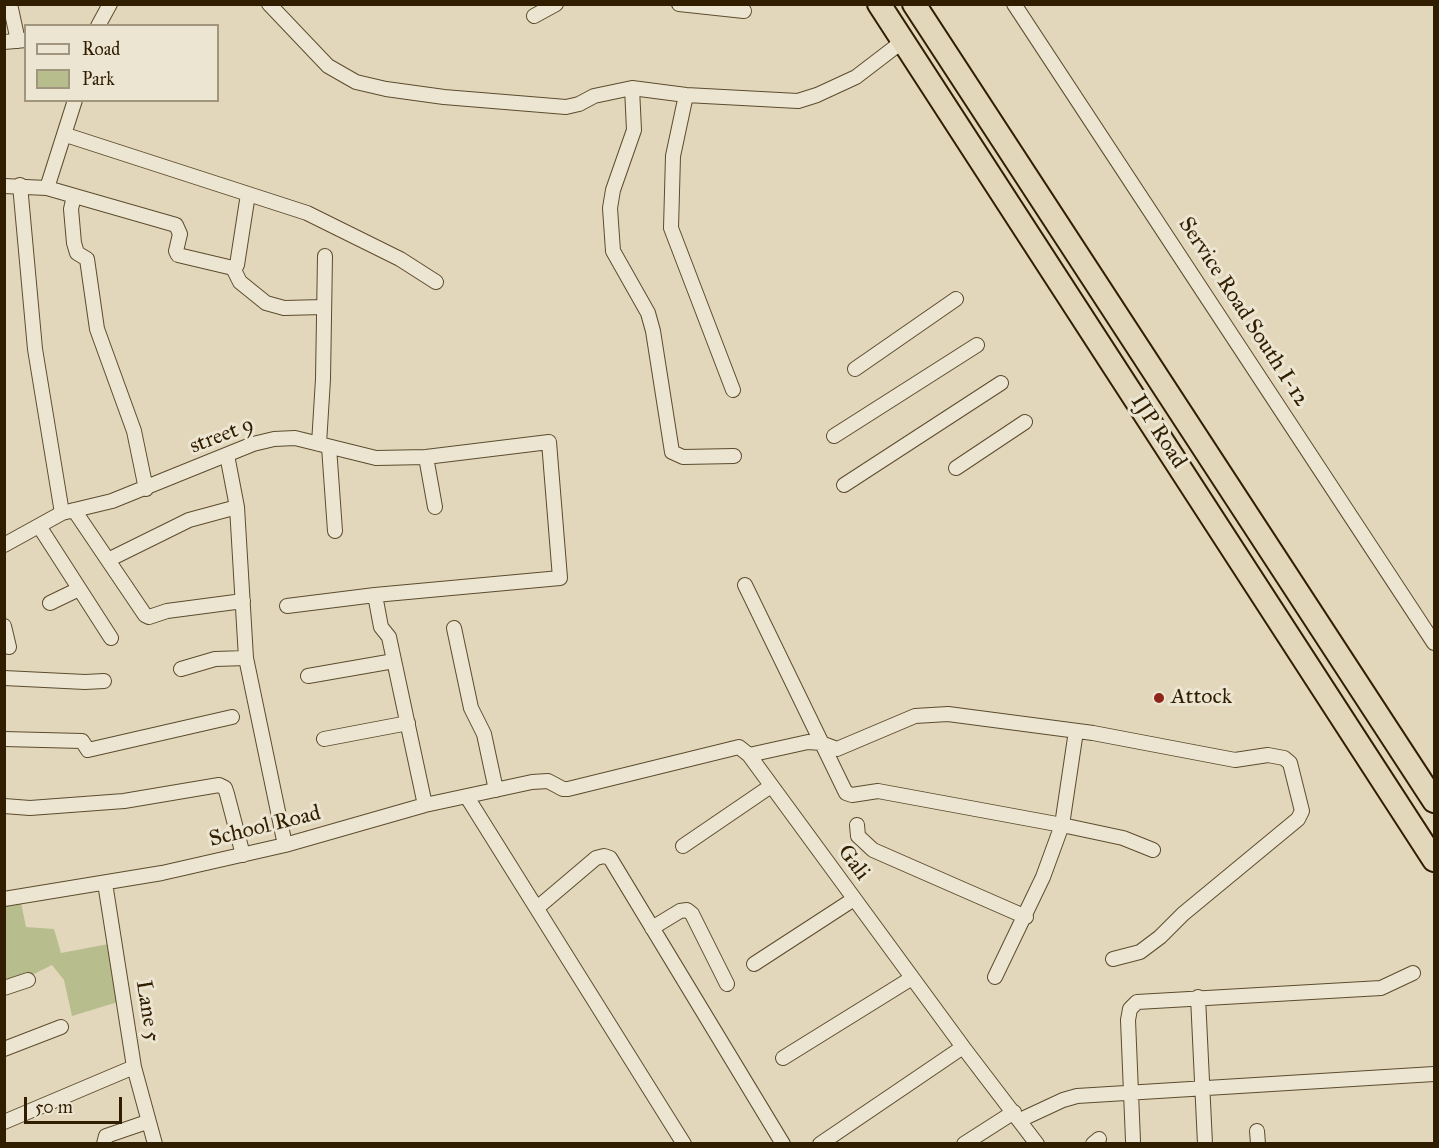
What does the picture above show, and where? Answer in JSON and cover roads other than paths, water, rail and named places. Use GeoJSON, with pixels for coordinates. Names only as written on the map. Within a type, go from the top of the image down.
{"type":"FeatureCollection","features":[{"type":"Feature","properties":{"kind":"highway","name":"IJP Road"},"geometry":{"type":"LineString","coordinates":[[879,4],[1434,860]]}},
{"type":"Feature","properties":{"kind":"highway","name":"IJP Road"},"geometry":{"type":"LineString","coordinates":[[914,4],[1434,801]]}},
{"type":"Feature","properties":{"kind":"street"},"geometry":{"type":"LineString","coordinates":[[10,4],[16,41]]}},
{"type":"Feature","properties":{"kind":"street"},"geometry":{"type":"LineString","coordinates":[[99,24],[110,4]]}},
{"type":"Feature","properties":{"kind":"street"},"geometry":{"type":"LineString","coordinates":[[269,4],[328,66],[356,81],[386,89],[566,107],[613,90],[632,88],[686,95],[798,101],[856,77],[903,41]]}},
{"type":"Feature","properties":{"kind":"street"},"geometry":{"type":"LineString","coordinates":[[534,16],[556,4]]}},
{"type":"Feature","properties":{"kind":"street"},"geometry":{"type":"LineString","coordinates":[[679,4],[744,11]]}},
{"type":"Feature","properties":{"kind":"street","name":"Service Road South I-12"},"geometry":{"type":"LineString","coordinates":[[1014,4],[1434,643]]}},
{"type":"Feature","properties":{"kind":"street"},"geometry":{"type":"LineString","coordinates":[[632,88],[634,130],[613,190],[610,208],[613,251],[648,313],[653,331],[672,452],[682,457],[734,456]]}},
{"type":"Feature","properties":{"kind":"street"},"geometry":{"type":"LineString","coordinates":[[686,95],[673,156],[670,228],[733,390]]}},
{"type":"Feature","properties":{"kind":"street"},"geometry":{"type":"LineString","coordinates":[[47,188],[66,135],[74,102]]}},
{"type":"Feature","properties":{"kind":"street"},"geometry":{"type":"LineString","coordinates":[[66,135],[307,213],[400,259],[436,282]]}},
{"type":"Feature","properties":{"kind":"street"},"geometry":{"type":"LineString","coordinates":[[20,185],[36,349],[68,512],[108,560],[145,615],[149,617],[167,611],[243,601]]}},
{"type":"Feature","properties":{"kind":"street"},"geometry":{"type":"LineString","coordinates":[[4,186],[47,188],[176,225],[180,234],[176,251],[178,255],[233,268]]}},
{"type":"Feature","properties":{"kind":"street"},"geometry":{"type":"LineString","coordinates":[[233,268],[237,265],[248,194]]}},
{"type":"Feature","properties":{"kind":"street"},"geometry":{"type":"LineString","coordinates":[[74,196],[71,209],[74,243],[77,253],[87,259],[97,329],[134,431],[146,489]]}},
{"type":"Feature","properties":{"kind":"street"},"geometry":{"type":"LineString","coordinates":[[325,256],[324,445],[335,531]]}},
{"type":"Feature","properties":{"kind":"street"},"geometry":{"type":"LineString","coordinates":[[233,268],[240,282],[266,303],[284,308],[323,307]]}},
{"type":"Feature","properties":{"kind":"street"},"geometry":{"type":"LineString","coordinates":[[855,369],[956,299]]}},
{"type":"Feature","properties":{"kind":"street"},"geometry":{"type":"LineString","coordinates":[[834,436],[977,345]]}},
{"type":"Feature","properties":{"kind":"street"},"geometry":{"type":"LineString","coordinates":[[844,485],[1001,383]]}},
{"type":"Feature","properties":{"kind":"street"},"geometry":{"type":"LineString","coordinates":[[956,468],[1025,422]]}},
{"type":"Feature","properties":{"kind":"street","name":"street 9"},"geometry":{"type":"LineString","coordinates":[[6,544],[68,512],[146,489],[227,455],[274,439],[295,438],[376,458],[426,458],[549,442],[560,579],[375,595]]}},
{"type":"Feature","properties":{"kind":"street"},"geometry":{"type":"LineString","coordinates":[[227,455],[237,507],[246,658],[285,845]]}},
{"type":"Feature","properties":{"kind":"street"},"geometry":{"type":"LineString","coordinates":[[426,458],[435,507]]}},
{"type":"Feature","properties":{"kind":"street"},"geometry":{"type":"LineString","coordinates":[[108,560],[189,520],[237,507]]}},
{"type":"Feature","properties":{"kind":"street"},"geometry":{"type":"LineString","coordinates":[[39,526],[111,638]]}},
{"type":"Feature","properties":{"kind":"street"},"geometry":{"type":"LineString","coordinates":[[4,528],[6,544]]}},
{"type":"Feature","properties":{"kind":"street"},"geometry":{"type":"LineString","coordinates":[[745,585],[846,793],[852,795],[878,791],[1062,825],[1123,838],[1152,850]]}},
{"type":"Feature","properties":{"kind":"street"},"geometry":{"type":"LineString","coordinates":[[50,603],[79,589]]}},
{"type":"Feature","properties":{"kind":"street"},"geometry":{"type":"LineString","coordinates":[[287,606],[375,595],[381,627],[389,637],[425,805]]}},
{"type":"Feature","properties":{"kind":"street"},"geometry":{"type":"LineString","coordinates":[[4,626],[9,647]]}},
{"type":"Feature","properties":{"kind":"street"},"geometry":{"type":"LineString","coordinates":[[454,627],[471,708],[484,734],[496,790]]}},
{"type":"Feature","properties":{"kind":"street"},"geometry":{"type":"LineString","coordinates":[[181,669],[215,659],[246,658]]}},
{"type":"Feature","properties":{"kind":"street"},"geometry":{"type":"LineString","coordinates":[[308,676],[394,661]]}},
{"type":"Feature","properties":{"kind":"street"},"geometry":{"type":"LineString","coordinates":[[4,678],[104,681]]}},
{"type":"Feature","properties":{"kind":"street"},"geometry":{"type":"LineString","coordinates":[[749,755],[808,742],[821,743],[837,749],[915,716],[948,714],[1076,731],[1235,760],[1268,755],[1284,758],[1293,768],[1302,811],[1298,819],[1183,914],[1160,938],[1140,952],[1113,959]]}},
{"type":"Feature","properties":{"kind":"street"},"geometry":{"type":"LineString","coordinates":[[4,739],[82,741],[88,750],[232,717]]}},
{"type":"Feature","properties":{"kind":"street"},"geometry":{"type":"LineString","coordinates":[[324,739],[408,723]]}},
{"type":"Feature","properties":{"kind":"street"},"geometry":{"type":"LineString","coordinates":[[995,977],[1026,918],[1062,825],[1076,731]]}},
{"type":"Feature","properties":{"kind":"street","name":"School Road"},"geometry":{"type":"LineString","coordinates":[[4,898],[105,883],[243,855],[425,805],[532,782],[548,781],[563,789],[568,789],[736,747],[744,749],[749,755]]}},
{"type":"Feature","properties":{"kind":"street","name":"Gali"},"geometry":{"type":"LineString","coordinates":[[749,755],[963,1047],[1037,1143]]}},
{"type":"Feature","properties":{"kind":"street"},"geometry":{"type":"LineString","coordinates":[[4,806],[30,808],[124,801],[219,785],[225,788],[243,855]]}},
{"type":"Feature","properties":{"kind":"street"},"geometry":{"type":"LineString","coordinates":[[683,846],[771,786]]}},
{"type":"Feature","properties":{"kind":"street"},"geometry":{"type":"LineString","coordinates":[[467,796],[684,1143]]}},
{"type":"Feature","properties":{"kind":"street"},"geometry":{"type":"LineString","coordinates":[[857,825],[858,836],[873,850],[1026,918]]}},
{"type":"Feature","properties":{"kind":"street"},"geometry":{"type":"LineString","coordinates":[[537,908],[596,858],[604,856],[610,858],[783,1143]]}},
{"type":"Feature","properties":{"kind":"street","name":"Lane 5"},"geometry":{"type":"LineString","coordinates":[[105,883],[134,1067],[147,1122],[155,1143]]}},
{"type":"Feature","properties":{"kind":"street"},"geometry":{"type":"LineString","coordinates":[[754,964],[854,899]]}},
{"type":"Feature","properties":{"kind":"street"},"geometry":{"type":"LineString","coordinates":[[652,928],[680,911],[687,910],[692,914],[727,984]]}},
{"type":"Feature","properties":{"kind":"street"},"geometry":{"type":"LineString","coordinates":[[1133,1141],[1128,1020],[1130,1010],[1137,1002],[1381,988],[1413,973]]}},
{"type":"Feature","properties":{"kind":"street"},"geometry":{"type":"LineString","coordinates":[[783,1058],[912,978]]}},
{"type":"Feature","properties":{"kind":"street"},"geometry":{"type":"LineString","coordinates":[[4,988],[28,980]]}},
{"type":"Feature","properties":{"kind":"street"},"geometry":{"type":"LineString","coordinates":[[1198,997],[1205,1143]]}},
{"type":"Feature","properties":{"kind":"street"},"geometry":{"type":"LineString","coordinates":[[4,1049],[61,1027]]}},
{"type":"Feature","properties":{"kind":"street"},"geometry":{"type":"LineString","coordinates":[[820,1143],[963,1047]]}},
{"type":"Feature","properties":{"kind":"street"},"geometry":{"type":"LineString","coordinates":[[4,1122],[134,1067]]}},
{"type":"Feature","properties":{"kind":"street"},"geometry":{"type":"LineString","coordinates":[[964,1143],[1017,1116],[1077,1096],[1434,1074]]}},
{"type":"Feature","properties":{"kind":"street"},"geometry":{"type":"LineString","coordinates":[[104,1143],[106,1136],[147,1122]]}},
{"type":"Feature","properties":{"kind":"place","name":"Attock"},"geometry":{"type":"Point","coordinates":[1159,698]}}]}
